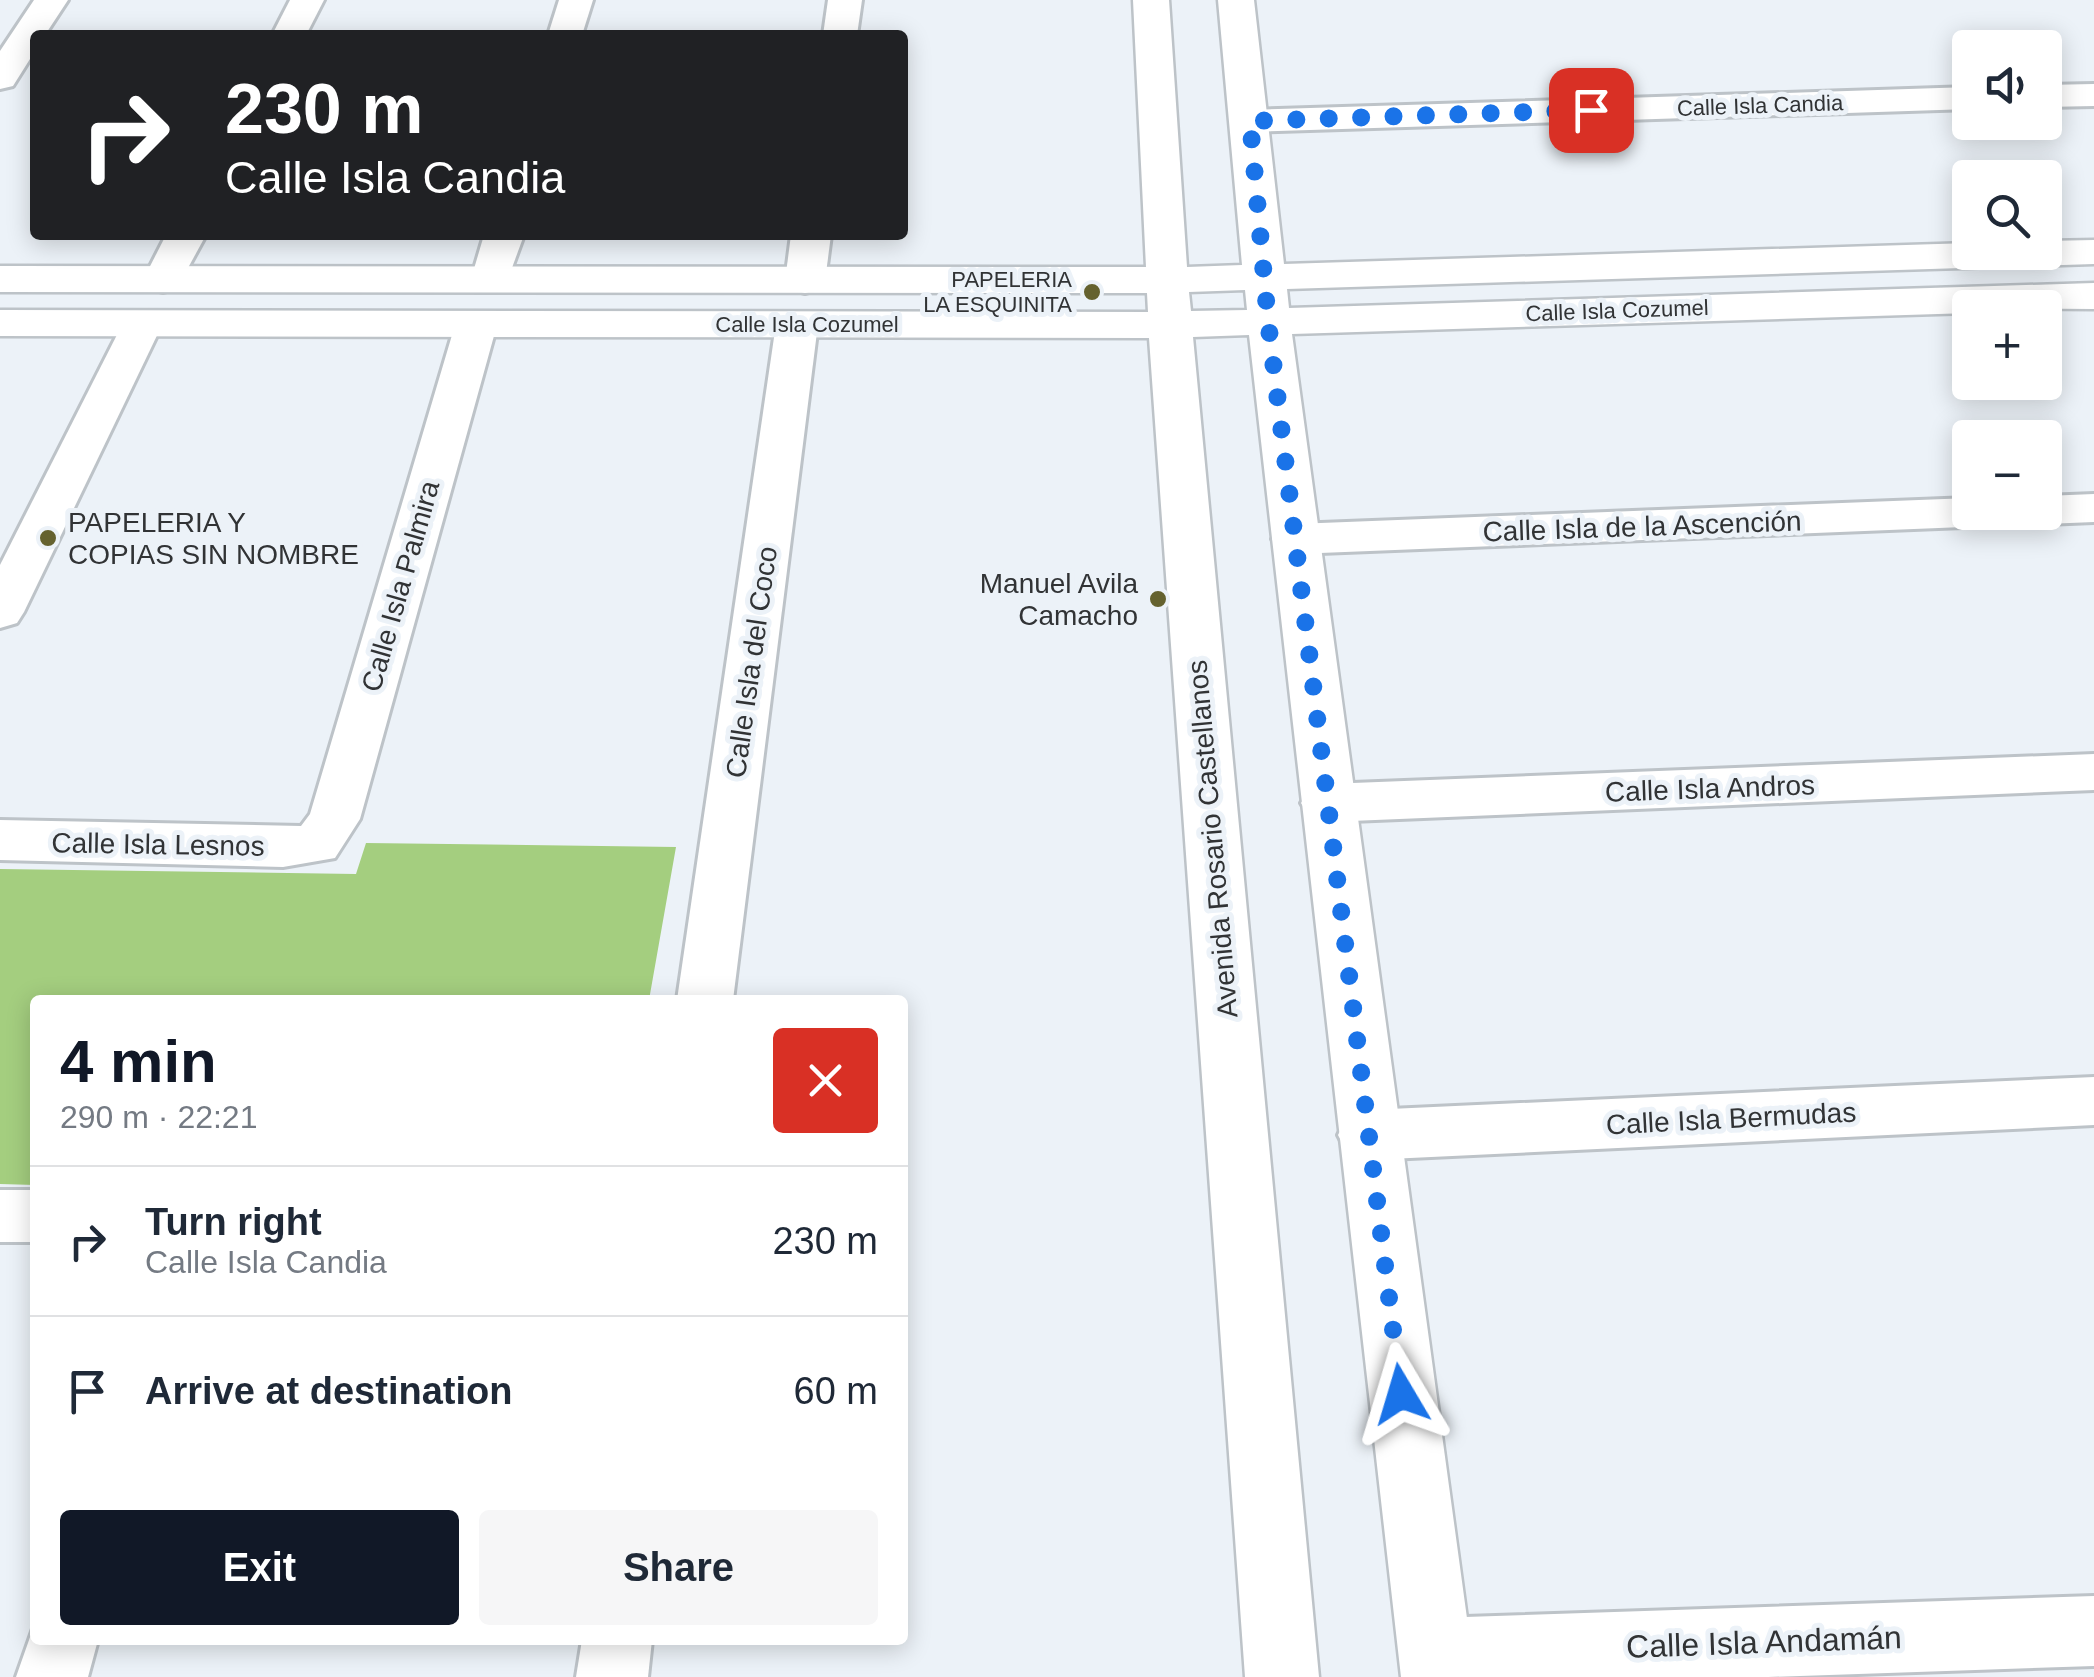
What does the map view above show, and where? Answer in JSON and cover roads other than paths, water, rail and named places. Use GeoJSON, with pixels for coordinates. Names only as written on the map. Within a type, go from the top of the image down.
{"type":"FeatureCollection","features":[{"type":"Feature","properties":{"kind":"street"},"geometry":{"type":"LineString","coordinates":[[31,30],[51,0]]}},
{"type":"Feature","properties":{"kind":"street"},"geometry":{"type":"LineString","coordinates":[[291,30],[306,0]]}},
{"type":"Feature","properties":{"kind":"street"},"geometry":{"type":"LineString","coordinates":[[567,30],[576,0]]}},
{"type":"Feature","properties":{"kind":"street"},"geometry":{"type":"LineString","coordinates":[[841,30],[845,0]]}},
{"type":"Feature","properties":{"kind":"street","name":"Avenida Rosario Castellanos"},"geometry":{"type":"LineString","coordinates":[[1151,0],[1168,303],[1282,1677]]}},
{"type":"Feature","properties":{"kind":"street"},"geometry":{"type":"LineString","coordinates":[[1236,0],[1295,539],[1436,1665]]}},
{"type":"Feature","properties":{"kind":"street"},"geometry":{"type":"LineString","coordinates":[[0,78],[30,32]]}},
{"type":"Feature","properties":{"kind":"street"},"geometry":{"type":"LineString","coordinates":[[2062,95],[2094,94]]}},
{"type":"Feature","properties":{"kind":"street","name":"Calle Isla Candia"},"geometry":{"type":"LineString","coordinates":[[1250,121],[1952,99]]}},
{"type":"Feature","properties":{"kind":"street"},"geometry":{"type":"LineString","coordinates":[[163,280],[183,240]]}},
{"type":"Feature","properties":{"kind":"street"},"geometry":{"type":"LineString","coordinates":[[491,279],[503,240]]}},
{"type":"Feature","properties":{"kind":"street","name":"Calle Isla del Coco"},"geometry":{"type":"LineString","coordinates":[[706,995],[810,240]]}},
{"type":"Feature","properties":{"kind":"street","name":"Calle Isla Cozumel"},"geometry":{"type":"LineString","coordinates":[[0,323],[476,324],[801,302],[1168,303],[2094,252]]}},
{"type":"Feature","properties":{"kind":"street","name":"Calle Isla Cozumel"},"geometry":{"type":"LineString","coordinates":[[0,279],[491,279],[801,302]]}},
{"type":"Feature","properties":{"kind":"street","name":"Calle Isla Cozumel"},"geometry":{"type":"LineString","coordinates":[[1267,299],[2094,296]]}},
{"type":"Feature","properties":{"kind":"street"},"geometry":{"type":"LineString","coordinates":[[0,612],[143,324]]}},
{"type":"Feature","properties":{"kind":"street","name":"Calle Isla Palmira"},"geometry":{"type":"LineString","coordinates":[[316,844],[334,818],[476,324]]}},
{"type":"Feature","properties":{"kind":"street"},"geometry":{"type":"LineString","coordinates":[[2062,509],[2094,508]]}},
{"type":"Feature","properties":{"kind":"street","name":"Calle Isla de la Ascención"},"geometry":{"type":"LineString","coordinates":[[1295,539],[1952,513]]}},
{"type":"Feature","properties":{"kind":"street","name":"Calle Isla Andros"},"geometry":{"type":"LineString","coordinates":[[1327,803],[2094,772]]}},
{"type":"Feature","properties":{"kind":"street","name":"Calle Isla Lesnos"},"geometry":{"type":"LineString","coordinates":[[0,840],[283,847],[316,844]]}},
{"type":"Feature","properties":{"kind":"street","name":"Calle Isla Bermudas"},"geometry":{"type":"LineString","coordinates":[[1368,1135],[2094,1101]]}},
{"type":"Feature","properties":{"kind":"street"},"geometry":{"type":"LineString","coordinates":[[0,1216],[30,1216]]}},
{"type":"Feature","properties":{"kind":"street","name":"Calle Isla Andamán"},"geometry":{"type":"LineString","coordinates":[[1436,1665],[2094,1631]]}},
{"type":"Feature","properties":{"kind":"street"},"geometry":{"type":"LineString","coordinates":[[52,1677],[62,1645]]}},
{"type":"Feature","properties":{"kind":"street"},"geometry":{"type":"LineString","coordinates":[[612,1677],[617,1645]]}},
{"type":"Feature","properties":{"kind":"place","name":"PAPELERIA LA ESQUINITA"},"geometry":{"type":"Point","coordinates":[1092,292]}},
{"type":"Feature","properties":{"kind":"place","name":"PAPELERIA Y COPIAS SIN NOMBRE"},"geometry":{"type":"Point","coordinates":[48,538]}},
{"type":"Feature","properties":{"kind":"place","name":"Manuel Avila Camacho"},"geometry":{"type":"Point","coordinates":[1158,599]}}]}
